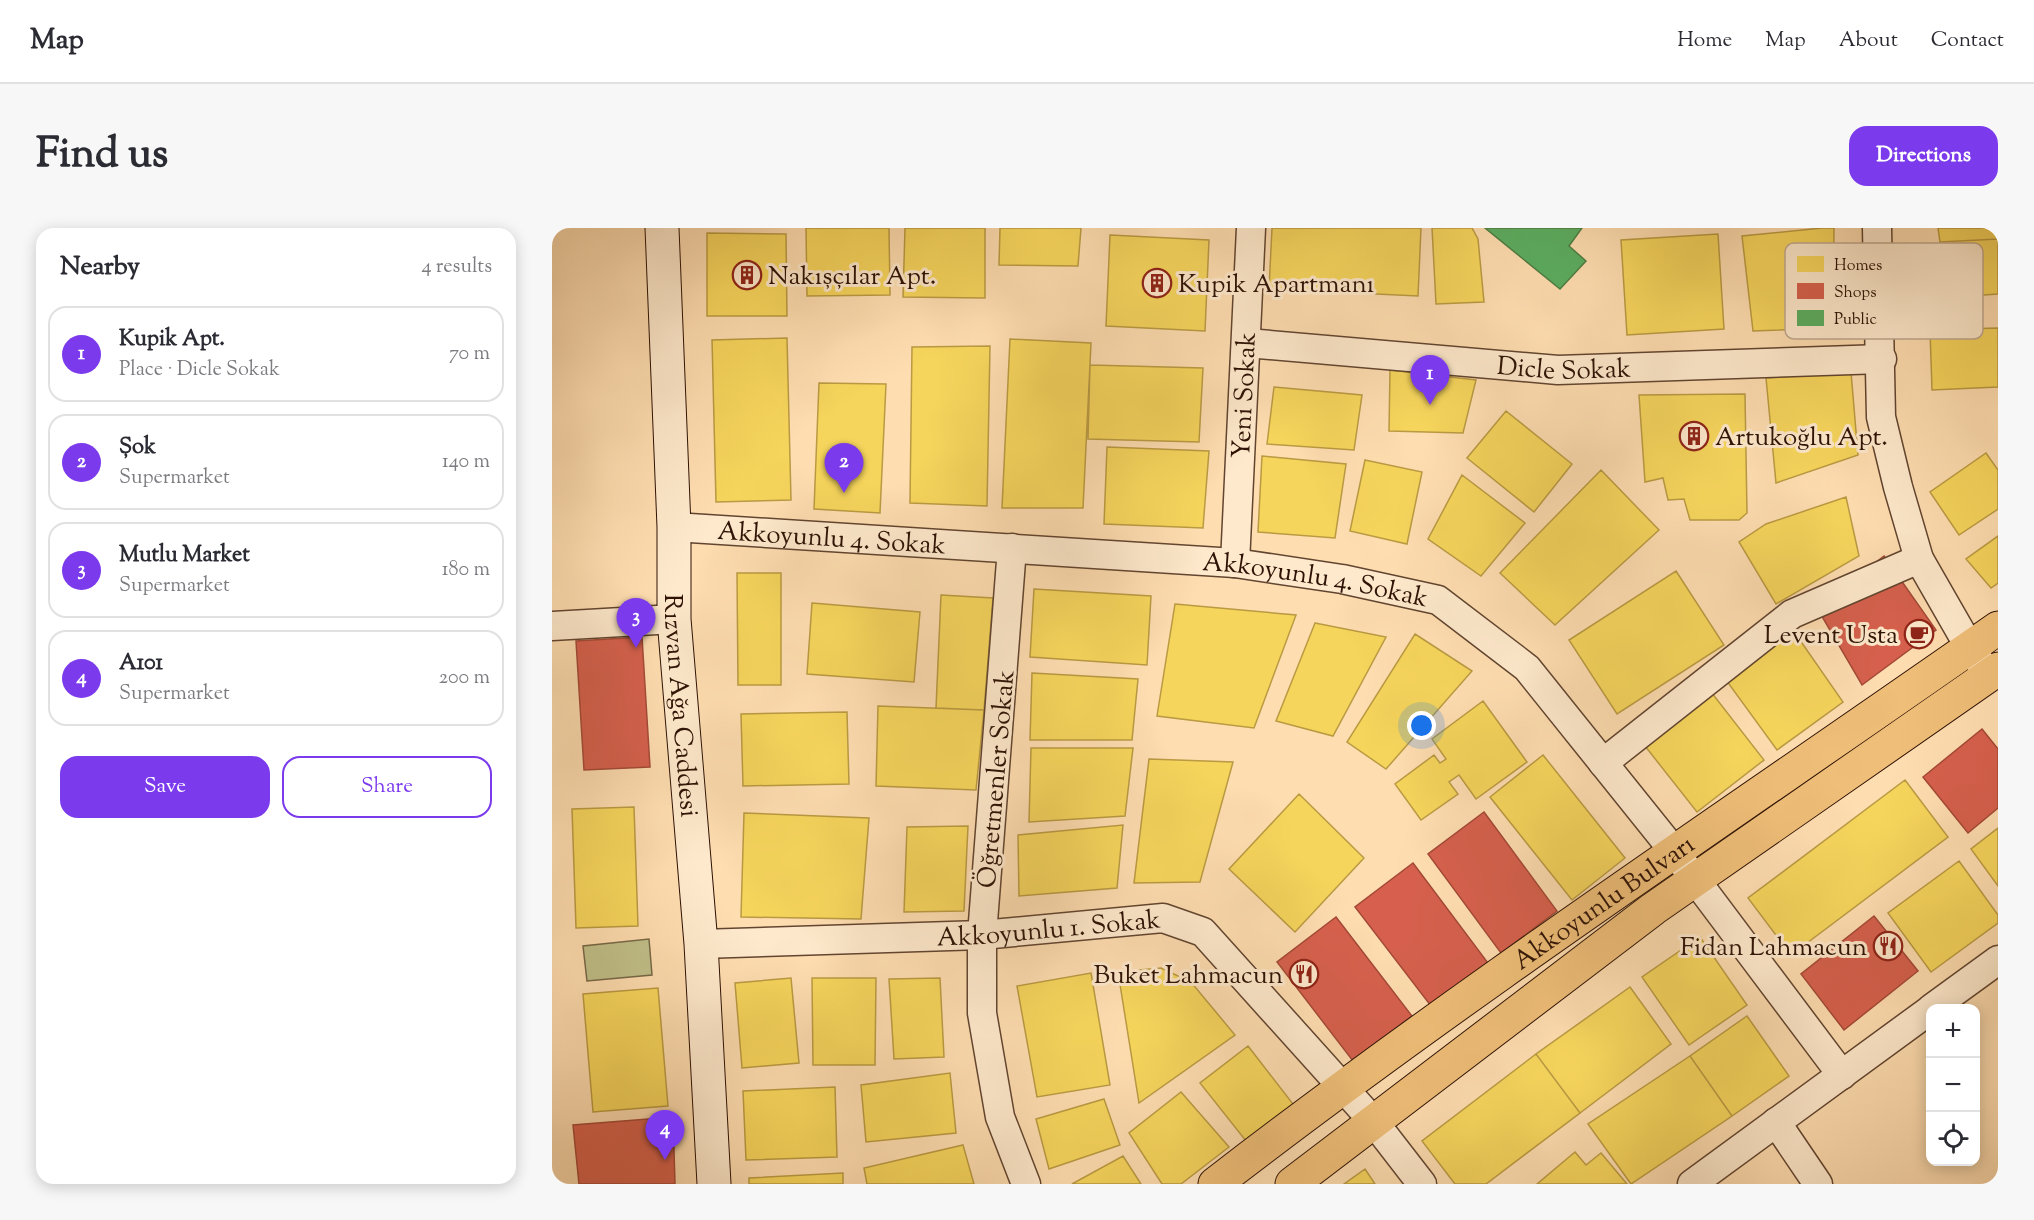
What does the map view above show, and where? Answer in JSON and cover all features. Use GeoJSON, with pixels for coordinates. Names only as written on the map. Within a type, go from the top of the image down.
{"type":"FeatureCollection","features":[{"type":"Feature","properties":{"kind":"main road","name":"Akkoyunlu Bulvarı"},"geometry":{"type":"LineString","coordinates":[[1215,1184],[1342,1086],[1674,850],[1998,628]]}},
{"type":"Feature","properties":{"kind":"main road","name":"Akkoyunlu Bulvarı"},"geometry":{"type":"LineString","coordinates":[[1292,1184],[1653,909],[1995,676]]}},
{"type":"Feature","properties":{"kind":"street","name":"Rızvan Ağa Caddesi"},"geometry":{"type":"LineString","coordinates":[[662,228],[674,526],[674,619],[701,944],[714,1184]]}},
{"type":"Feature","properties":{"kind":"street","name":"Yeni Sokak"},"geometry":{"type":"LineString","coordinates":[[1235,563],[1251,228]]}},
{"type":"Feature","properties":{"kind":"street"},"geometry":{"type":"LineString","coordinates":[[1877,228],[1878,243]]}},
{"type":"Feature","properties":{"kind":"street"},"geometry":{"type":"LineString","coordinates":[[1881,339],[1881,417],[1919,559],[1970,648],[1995,676]]}},
{"type":"Feature","properties":{"kind":"street","name":"Dicle Sokak"},"geometry":{"type":"LineString","coordinates":[[1247,343],[1558,370],[1882,359]]}},
{"type":"Feature","properties":{"kind":"street","name":"Akkoyunlu 4. Sokak"},"geometry":{"type":"LineString","coordinates":[[674,526],[1235,563],[1342,579],[1438,600],[1527,668],[1674,850],[1842,1075]]}},
{"type":"Feature","properties":{"kind":"street","name":"Öğretmenler Sokak"},"geometry":{"type":"LineString","coordinates":[[1012,548],[982,935],[982,1013],[1000,1117],[1026,1184]]}},
{"type":"Feature","properties":{"kind":"street"},"geometry":{"type":"LineString","coordinates":[[1603,762],[1792,614],[1919,559]]}},
{"type":"Feature","properties":{"kind":"street"},"geometry":{"type":"LineString","coordinates":[[552,626],[674,619]]}},
{"type":"Feature","properties":{"kind":"street","name":"Akkoyunlu 1. Sokak"},"geometry":{"type":"LineString","coordinates":[[701,944],[982,935],[1163,918],[1203,932],[1374,1122],[1422,1184]]}},
{"type":"Feature","properties":{"kind":"street"},"geometry":{"type":"LineString","coordinates":[[1938,1004],[1998,960]]}},
{"type":"Feature","properties":{"kind":"street"},"geometry":{"type":"LineString","coordinates":[[1692,1184],[1926,1013]]}},
{"type":"Feature","properties":{"kind":"street"},"geometry":{"type":"LineString","coordinates":[[1776,1122],[1818,1184]]}},
{"type":"Feature","properties":{"kind":"shaded area"},"geometry":{"type":"Polygon","coordinates":[[[649,939],[652,975],[587,981],[583,946],[649,939]]]}},
{"type":"Feature","properties":{"kind":"building: Homes"},"geometry":{"type":"Polygon","coordinates":[[[806,228],[889,228],[890,295],[807,296],[806,228]]]}},
{"type":"Feature","properties":{"kind":"building: Homes"},"geometry":{"type":"Polygon","coordinates":[[[905,228],[985,228],[985,298],[903,297],[905,228]]]}},
{"type":"Feature","properties":{"kind":"building: Homes"},"geometry":{"type":"Polygon","coordinates":[[[1000,228],[1081,228],[1078,266],[999,265],[1000,228]]]}},
{"type":"Feature","properties":{"kind":"building: Homes"},"geometry":{"type":"Polygon","coordinates":[[[1272,228],[1421,228],[1418,296],[1269,289],[1272,228]]]}},
{"type":"Feature","properties":{"kind":"building: Homes"},"geometry":{"type":"Polygon","coordinates":[[[1432,228],[1472,228],[1478,239],[1484,302],[1436,304],[1432,228]]]}},
{"type":"Feature","properties":{"kind":"building: Homes"},"geometry":{"type":"Polygon","coordinates":[[[1834,228],[1834,243],[1785,243],[1785,330],[1753,331],[1742,236],[1834,228]]]}},
{"type":"Feature","properties":{"kind":"building: Homes"},"geometry":{"type":"Polygon","coordinates":[[[1938,228],[1998,228],[1998,239],[1940,242],[1938,228]]]}},
{"type":"Feature","properties":{"kind":"building: Homes","name":"Nakışçılar Apt."},"geometry":{"type":"Polygon","coordinates":[[[707,233],[786,234],[787,316],[707,316],[707,233]]]}},
{"type":"Feature","properties":{"kind":"building: Homes"},"geometry":{"type":"Polygon","coordinates":[[[1718,234],[1724,329],[1627,335],[1621,240],[1718,234]]]}},
{"type":"Feature","properties":{"kind":"building: Homes","name":"Kupik Apartmanı"},"geometry":{"type":"Polygon","coordinates":[[[1110,235],[1209,240],[1205,331],[1106,326],[1110,235]]]}},
{"type":"Feature","properties":{"kind":"building: Homes"},"geometry":{"type":"Polygon","coordinates":[[[1998,239],[1998,294],[1983,295],[1983,243],[1940,242],[1998,239]]]}},
{"type":"Feature","properties":{"kind":"building: Homes"},"geometry":{"type":"Polygon","coordinates":[[[1983,328],[1998,328],[1998,387],[1932,390],[1930,339],[1983,339],[1983,328]]]}},
{"type":"Feature","properties":{"kind":"building: Homes"},"geometry":{"type":"Polygon","coordinates":[[[787,338],[791,500],[716,502],[712,340],[787,338]]]}},
{"type":"Feature","properties":{"kind":"building: Homes"},"geometry":{"type":"Polygon","coordinates":[[[1010,339],[1091,343],[1083,508],[1002,508],[1010,339]]]}},
{"type":"Feature","properties":{"kind":"building: Homes"},"geometry":{"type":"Polygon","coordinates":[[[990,346],[987,506],[910,503],[912,347],[990,346]]]}},
{"type":"Feature","properties":{"kind":"building: Homes"},"geometry":{"type":"Polygon","coordinates":[[[1090,365],[1203,368],[1199,442],[1088,439],[1090,365]]]}},
{"type":"Feature","properties":{"kind":"building: Homes"},"geometry":{"type":"Polygon","coordinates":[[[1390,370],[1476,380],[1463,433],[1389,431],[1390,370]]]}},
{"type":"Feature","properties":{"kind":"building: Homes"},"geometry":{"type":"Polygon","coordinates":[[[1851,372],[1858,455],[1776,483],[1766,378],[1851,372]]]}},
{"type":"Feature","properties":{"kind":"building: Homes"},"geometry":{"type":"Polygon","coordinates":[[[819,383],[886,384],[880,513],[814,509],[819,383]]]}},
{"type":"Feature","properties":{"kind":"building: Homes"},"geometry":{"type":"Polygon","coordinates":[[[1274,387],[1362,395],[1354,450],[1267,444],[1274,387]]]}},
{"type":"Feature","properties":{"kind":"building: Homes","name":"Artukoğlu Apt."},"geometry":{"type":"Polygon","coordinates":[[[1745,394],[1747,513],[1739,520],[1690,520],[1684,499],[1668,500],[1663,478],[1645,482],[1639,395],[1745,394]]]}},
{"type":"Feature","properties":{"kind":"building: Homes"},"geometry":{"type":"Polygon","coordinates":[[[1506,411],[1572,464],[1534,512],[1467,458],[1506,411]]]}},
{"type":"Feature","properties":{"kind":"building: Homes"},"geometry":{"type":"Polygon","coordinates":[[[1107,447],[1209,451],[1203,528],[1104,524],[1107,447]]]}},
{"type":"Feature","properties":{"kind":"building: Homes"},"geometry":{"type":"Polygon","coordinates":[[[1986,453],[1998,470],[1998,509],[1959,535],[1930,492],[1986,453]]]}},
{"type":"Feature","properties":{"kind":"building: Homes"},"geometry":{"type":"Polygon","coordinates":[[[1262,456],[1346,464],[1335,538],[1258,532],[1262,456]]]}},
{"type":"Feature","properties":{"kind":"building: Homes"},"geometry":{"type":"Polygon","coordinates":[[[1365,460],[1422,472],[1407,544],[1350,531],[1365,460]]]}},
{"type":"Feature","properties":{"kind":"building: Homes"},"geometry":{"type":"Polygon","coordinates":[[[1601,470],[1659,530],[1555,625],[1500,573],[1601,470]]]}},
{"type":"Feature","properties":{"kind":"building: Homes"},"geometry":{"type":"Polygon","coordinates":[[[1462,475],[1525,523],[1481,576],[1428,539],[1462,475]]]}},
{"type":"Feature","properties":{"kind":"building: Homes"},"geometry":{"type":"Polygon","coordinates":[[[1846,497],[1859,556],[1776,604],[1739,542],[1766,524],[1846,497]]]}},
{"type":"Feature","properties":{"kind":"building: Homes"},"geometry":{"type":"Polygon","coordinates":[[[1998,536],[1998,583],[1991,588],[1966,559],[1998,536]]]}},
{"type":"Feature","properties":{"kind":"building: Homes"},"geometry":{"type":"Polygon","coordinates":[[[1676,571],[1724,645],[1617,714],[1569,640],[1676,571]]]}},
{"type":"Feature","properties":{"kind":"building: Homes"},"geometry":{"type":"Polygon","coordinates":[[[737,573],[781,573],[781,685],[738,685],[737,573]]]}},
{"type":"Feature","properties":{"kind":"building: Homes"},"geometry":{"type":"Polygon","coordinates":[[[1034,589],[1151,596],[1147,665],[1030,657],[1034,589]]]}},
{"type":"Feature","properties":{"kind":"building: Homes"},"geometry":{"type":"Polygon","coordinates":[[[941,595],[993,598],[984,710],[936,708],[941,595]]]}},
{"type":"Feature","properties":{"kind":"building: Homes"},"geometry":{"type":"Polygon","coordinates":[[[812,603],[920,612],[914,682],[807,674],[812,603]]]}},
{"type":"Feature","properties":{"kind":"building: Homes"},"geometry":{"type":"Polygon","coordinates":[[[1175,604],[1296,615],[1254,728],[1157,716],[1175,604]]]}},
{"type":"Feature","properties":{"kind":"building: Homes"},"geometry":{"type":"Polygon","coordinates":[[[1786,620],[1843,702],[1777,750],[1718,669],[1786,620]]]}},
{"type":"Feature","properties":{"kind":"building: Homes"},"geometry":{"type":"Polygon","coordinates":[[[1315,623],[1386,637],[1333,736],[1276,721],[1315,623]]]}},
{"type":"Feature","properties":{"kind":"building: Homes"},"geometry":{"type":"Polygon","coordinates":[[[1415,634],[1472,671],[1386,769],[1347,742],[1415,634]]]}},
{"type":"Feature","properties":{"kind":"building: Homes"},"geometry":{"type":"Polygon","coordinates":[[[1032,673],[1138,679],[1132,740],[1030,740],[1032,673]]]}},
{"type":"Feature","properties":{"kind":"building: Homes"},"geometry":{"type":"Polygon","coordinates":[[[1701,679],[1764,760],[1697,812],[1634,732],[1701,679]]]}},
{"type":"Feature","properties":{"kind":"building: Homes"},"geometry":{"type":"Polygon","coordinates":[[[1483,701],[1527,762],[1476,799],[1459,775],[1449,782],[1458,794],[1421,820],[1395,784],[1434,755],[1440,763],[1446,759],[1432,739],[1483,701]]]}},
{"type":"Feature","properties":{"kind":"building: Homes"},"geometry":{"type":"Polygon","coordinates":[[[878,706],[984,710],[976,790],[876,786],[878,706]]]}},
{"type":"Feature","properties":{"kind":"building: Homes"},"geometry":{"type":"Polygon","coordinates":[[[847,712],[849,784],[743,786],[741,714],[847,712]]]}},
{"type":"Feature","properties":{"kind":"building: Homes"},"geometry":{"type":"Polygon","coordinates":[[[1031,748],[1133,748],[1125,816],[1029,822],[1031,748]]]}},
{"type":"Feature","properties":{"kind":"building: Homes"},"geometry":{"type":"Polygon","coordinates":[[[1543,755],[1625,858],[1572,900],[1490,797],[1543,755]]]}},
{"type":"Feature","properties":{"kind":"building: Homes"},"geometry":{"type":"Polygon","coordinates":[[[1149,759],[1233,762],[1200,882],[1134,883],[1149,759]]]}},
{"type":"Feature","properties":{"kind":"building: Homes"},"geometry":{"type":"Polygon","coordinates":[[[1905,780],[1948,837],[1791,955],[1748,898],[1905,780]]]}},
{"type":"Feature","properties":{"kind":"building: Homes"},"geometry":{"type":"Polygon","coordinates":[[[1299,794],[1364,858],[1295,932],[1229,869],[1299,794]]]}},
{"type":"Feature","properties":{"kind":"building: Homes"},"geometry":{"type":"Polygon","coordinates":[[[634,807],[638,926],[576,928],[572,809],[634,807]]]}},
{"type":"Feature","properties":{"kind":"building: Homes"},"geometry":{"type":"Polygon","coordinates":[[[744,813],[869,818],[861,919],[741,917],[744,813]]]}},
{"type":"Feature","properties":{"kind":"building: Homes"},"geometry":{"type":"Polygon","coordinates":[[[1123,825],[1117,888],[1019,896],[1018,835],[1123,825]]]}},
{"type":"Feature","properties":{"kind":"building: Homes"},"geometry":{"type":"Polygon","coordinates":[[[968,826],[964,911],[904,912],[907,827],[968,826]]]}},
{"type":"Feature","properties":{"kind":"building: Homes"},"geometry":{"type":"Polygon","coordinates":[[[1998,828],[1998,886],[1971,849],[1998,828]]]}},
{"type":"Feature","properties":{"kind":"building: Homes"},"geometry":{"type":"Polygon","coordinates":[[[1959,861],[1998,915],[1998,923],[1931,972],[1888,913],[1959,861]]]}},
{"type":"Feature","properties":{"kind":"building: Homes"},"geometry":{"type":"Polygon","coordinates":[[[1700,937],[1747,1005],[1689,1045],[1642,977],[1700,937]]]}},
{"type":"Feature","properties":{"kind":"building: Homes"},"geometry":{"type":"Polygon","coordinates":[[[1161,968],[1191,982],[1235,1035],[1139,1103],[1118,972],[1161,968]]]}},
{"type":"Feature","properties":{"kind":"building: Homes"},"geometry":{"type":"Polygon","coordinates":[[[1091,973],[1110,1085],[1037,1097],[1017,986],[1091,973]]]}},
{"type":"Feature","properties":{"kind":"building: Homes"},"geometry":{"type":"Polygon","coordinates":[[[791,978],[799,1063],[742,1068],[735,983],[791,978]]]}},
{"type":"Feature","properties":{"kind":"building: Homes"},"geometry":{"type":"Polygon","coordinates":[[[812,978],[876,978],[875,1065],[813,1065],[812,978]]]}},
{"type":"Feature","properties":{"kind":"building: Homes"},"geometry":{"type":"Polygon","coordinates":[[[940,978],[944,1057],[894,1059],[889,979],[940,978]]]}},
{"type":"Feature","properties":{"kind":"building: Homes"},"geometry":{"type":"Polygon","coordinates":[[[1630,987],[1671,1044],[1580,1113],[1536,1054],[1630,987]]]}},
{"type":"Feature","properties":{"kind":"building: Homes"},"geometry":{"type":"Polygon","coordinates":[[[658,988],[668,1106],[593,1112],[583,994],[658,988]]]}},
{"type":"Feature","properties":{"kind":"building: Homes"},"geometry":{"type":"Polygon","coordinates":[[[1747,1016],[1789,1076],[1732,1116],[1690,1056],[1747,1016]]]}},
{"type":"Feature","properties":{"kind":"building: Homes"},"geometry":{"type":"Polygon","coordinates":[[[1248,1046],[1293,1104],[1246,1141],[1200,1083],[1248,1046]]]}},
{"type":"Feature","properties":{"kind":"building: Homes"},"geometry":{"type":"Polygon","coordinates":[[[1536,1054],[1580,1113],[1486,1184],[1455,1184],[1422,1141],[1536,1054]]]}},
{"type":"Feature","properties":{"kind":"building: Homes"},"geometry":{"type":"Polygon","coordinates":[[[1690,1056],[1732,1116],[1631,1184],[1588,1124],[1690,1056]]]}},
{"type":"Feature","properties":{"kind":"building: Homes"},"geometry":{"type":"Polygon","coordinates":[[[950,1073],[956,1133],[866,1142],[861,1085],[950,1073]]]}},
{"type":"Feature","properties":{"kind":"building: Homes"},"geometry":{"type":"Polygon","coordinates":[[[835,1087],[837,1157],[746,1160],[743,1091],[835,1087]]]}},
{"type":"Feature","properties":{"kind":"building: Homes"},"geometry":{"type":"Polygon","coordinates":[[[1181,1092],[1229,1147],[1181,1184],[1162,1184],[1129,1133],[1181,1092]]]}},
{"type":"Feature","properties":{"kind":"building: Homes"},"geometry":{"type":"Polygon","coordinates":[[[1104,1099],[1120,1145],[1049,1169],[1036,1119],[1104,1099]]]}},
{"type":"Feature","properties":{"kind":"building: Homes"},"geometry":{"type":"Polygon","coordinates":[[[963,1145],[974,1184],[867,1184],[864,1168],[963,1145]]]}},
{"type":"Feature","properties":{"kind":"building: Homes"},"geometry":{"type":"Polygon","coordinates":[[[1575,1152],[1586,1165],[1601,1153],[1627,1184],[1537,1184],[1575,1152]]]}},
{"type":"Feature","properties":{"kind":"building: Homes"},"geometry":{"type":"Polygon","coordinates":[[[1123,1156],[1141,1184],[1072,1184],[1123,1156]]]}},
{"type":"Feature","properties":{"kind":"building: Homes"},"geometry":{"type":"Polygon","coordinates":[[[1365,1169],[1375,1184],[1344,1184],[1365,1169]]]}},
{"type":"Feature","properties":{"kind":"building: Homes"},"geometry":{"type":"Polygon","coordinates":[[[843,1173],[843,1184],[749,1184],[749,1178],[843,1173]]]}},
{"type":"Feature","properties":{"kind":"building: Shops"},"geometry":{"type":"Polygon","coordinates":[[[1884,556],[1936,630],[1862,685],[1817,608],[1884,556]]]}},
{"type":"Feature","properties":{"kind":"building: Shops"},"geometry":{"type":"Polygon","coordinates":[[[642,637],[650,767],[584,770],[576,641],[642,637]]]}},
{"type":"Feature","properties":{"kind":"building: Shops"},"geometry":{"type":"Polygon","coordinates":[[[1982,729],[1998,749],[1998,808],[1968,833],[1923,777],[1982,729]]]}},
{"type":"Feature","properties":{"kind":"building: Shops"},"geometry":{"type":"Polygon","coordinates":[[[1484,812],[1557,911],[1501,953],[1428,854],[1484,812]]]}},
{"type":"Feature","properties":{"kind":"building: Shops"},"geometry":{"type":"Polygon","coordinates":[[[1413,863],[1488,963],[1431,1006],[1355,907],[1413,863]]]}},
{"type":"Feature","properties":{"kind":"building: Shops"},"geometry":{"type":"Polygon","coordinates":[[[1874,916],[1918,971],[1844,1030],[1801,974],[1874,916]]]}},
{"type":"Feature","properties":{"kind":"building: Shops"},"geometry":{"type":"Polygon","coordinates":[[[1336,917],[1412,1016],[1353,1061],[1277,962],[1336,917]]]}},
{"type":"Feature","properties":{"kind":"building: Shops"},"geometry":{"type":"Polygon","coordinates":[[[673,1117],[675,1184],[579,1184],[573,1125],[673,1117]]]}},
{"type":"Feature","properties":{"kind":"building: Public"},"geometry":{"type":"Polygon","coordinates":[[[1485,228],[1582,228],[1569,246],[1586,261],[1560,289],[1485,228]]]}},
{"type":"Feature","properties":{"kind":"place","name":"Nakışçılar Apt."},"geometry":{"type":"Point","coordinates":[747,275]}},
{"type":"Feature","properties":{"kind":"place","name":"Kupik Apartmanı"},"geometry":{"type":"Point","coordinates":[1157,283]}},
{"type":"Feature","properties":{"kind":"place","name":"Kupik Apt."},"geometry":{"type":"Point","coordinates":[1430,405]}},
{"type":"Feature","properties":{"kind":"place","name":"Artukoğlu Apt."},"geometry":{"type":"Point","coordinates":[1694,436]}},
{"type":"Feature","properties":{"kind":"place","name":"Şok"},"geometry":{"type":"Point","coordinates":[844,493]}},
{"type":"Feature","properties":{"kind":"place","name":"Levent Usta"},"geometry":{"type":"Point","coordinates":[1919,634]}},
{"type":"Feature","properties":{"kind":"place","name":"Mutlu Market"},"geometry":{"type":"Point","coordinates":[636,648]}},
{"type":"Feature","properties":{"kind":"place","name":"Fidan Lahmacun"},"geometry":{"type":"Point","coordinates":[1888,946]}},
{"type":"Feature","properties":{"kind":"place","name":"Buket Lahmacun"},"geometry":{"type":"Point","coordinates":[1304,974]}},
{"type":"Feature","properties":{"kind":"place","name":"A101"},"geometry":{"type":"Point","coordinates":[665,1160]}}]}
